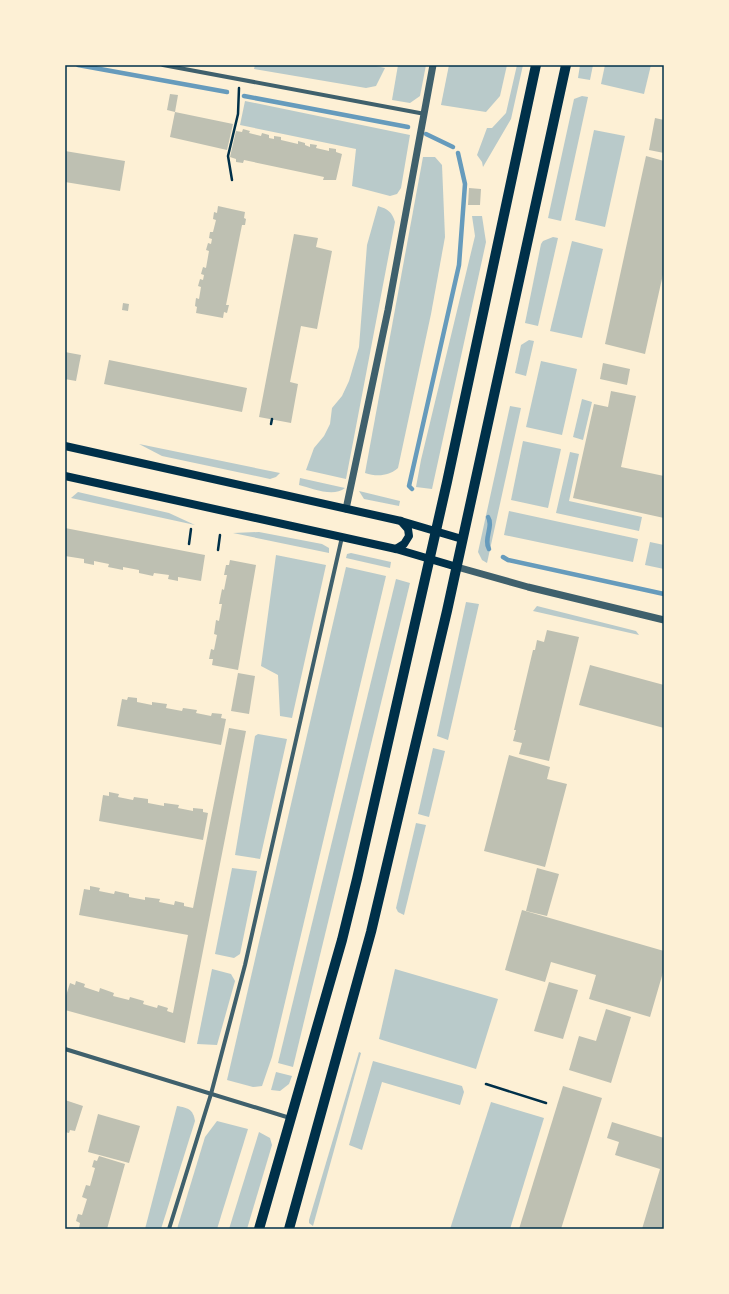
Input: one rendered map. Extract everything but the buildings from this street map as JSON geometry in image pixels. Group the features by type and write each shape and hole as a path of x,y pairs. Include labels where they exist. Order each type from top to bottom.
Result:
{"main road":[{"path":"259,1229 353,894 436,531 536,65"},
{"path":"289,1229 371,932 457,567 566,65"},
{"path":"65,446 401,521 462,539"},
{"path":"65,476 396,548 457,567"},
{"path":"396,548 404,544 409,536 408,529 401,521"}],"street":[{"path":"163,65 425,114"},
{"path":"346,509 389,302 433,65"},
{"path":"169,1229 211,1094 245,965 342,536"},
{"path":"457,567 528,587 664,620"},
{"path":"65,1049 291,1118"}],"path":[{"path":"232,180 228,156 238,114 240,80"},
{"path":"271,424 272,419"},
{"path":"189,544 191,529"},
{"path":"218,550 220,535"},
{"path":"486,1084 546,1103"}],"shaded area":[{"path":"255,65 372,65 385,68 376,86 366,88 254,69"},
{"path":"398,65 426,65 420,96 410,103 392,100"},
{"path":"449,65 507,65 500,96 486,112 441,105"},
{"path":"517,65 523,65 511,119 483,167 482,162 477,155 487,128 492,128 506,113"},
{"path":"580,65 593,65 590,80 578,78"},
{"path":"605,65 651,65 644,94 601,84"},
{"path":"582,96 588,97 561,221 548,218 574,99"},
{"path":"245,101 410,135 401,188 397,194 390,196 352,186 356,149 240,125"},
{"path":"594,130 625,136 605,227 575,220"},
{"path":"423,157 435,157 442,165 445,237 431,314 398,468 391,473 374,475 365,473"},
{"path":"378,206 389,211 395,222 346,479 306,470 314,448 324,436 330,424 332,408 342,396 349,381 359,347 367,245"},
{"path":"472,216 482,216 486,242 432,489 416,487 421,460 475,236"},
{"path":"553,237 558,238 538,326 525,323 541,244 543,241"},
{"path":"572,241 603,249 582,338 550,331"},
{"path":"529,340 534,341 526,376 515,373 521,345"},
{"path":"541,361 577,369 562,435 526,427"},
{"path":"582,399 592,402 583,440 573,437"},
{"path":"510,406 521,408 487,563 482,560 478,552"},
{"path":"523,441 561,449 548,508 511,500"},
{"path":"139,444 280,473 276,477 270,479 162,456"},
{"path":"570,452 579,454 569,501 642,517 639,531 556,513"},
{"path":"300,478 345,488 335,492 322,491 299,485"},
{"path":"359,491 400,501 399,506 364,499"},
{"path":"78,492 169,513 195,525 71,498"},
{"path":"509,511 638,539 633,562 504,535"},
{"path":"259,532 322,544 329,548 329,553 233,533"},
{"path":"650,542 664,545 664,569 645,565"},
{"path":"351,553 391,562 390,568 346,558 347,554"},
{"path":"276,555 326,565 292,718 280,716 278,675 261,666"},
{"path":"346,567 386,576 272,1057 262,1086 253,1087 227,1080"},
{"path":"396,579 410,583 293,1067 278,1063"},
{"path":"466,602 479,604 448,740 437,736"},
{"path":"537,606 636,631 639,635 533,611"},
{"path":"258,734 287,739 260,859 235,855 255,736"},
{"path":"433,748 445,751 429,817 418,814"},
{"path":"416,823 426,825 404,915 398,912 396,908"},
{"path":"232,868 257,871 240,954 234,958 215,954"},
{"path":"212,969 231,974 235,981 217,1045 197,1044"},
{"path":"395,969 498,999 476,1069 379,1039"},
{"path":"359,1052 361,1053 313,1226 309,1223 309,1220"},
{"path":"373,1061 462,1086 464,1092 460,1105 382,1082 362,1150 349,1145"},
{"path":"276,1072 292,1076 289,1084 280,1091 271,1090"},
{"path":"491,1102 544,1118 510,1229 450,1229"},
{"path":"177,1106 189,1110 193,1114 195,1121 161,1229 145,1229"},
{"path":"217,1121 248,1129 217,1229 177,1229 205,1137"},
{"path":"259,1132 270,1138 272,1145 247,1229 229,1229"}],"waterway":[{"path":"78,65 227,92"},
{"path":"244,96 408,127"},
{"path":"426,134 453,147"},
{"path":"412,489 409,486 459,265 465,184 458,153"},
{"path":"488,517 490,521 487,541 489,549"},
{"path":"503,557 508,560 664,594"}]}
